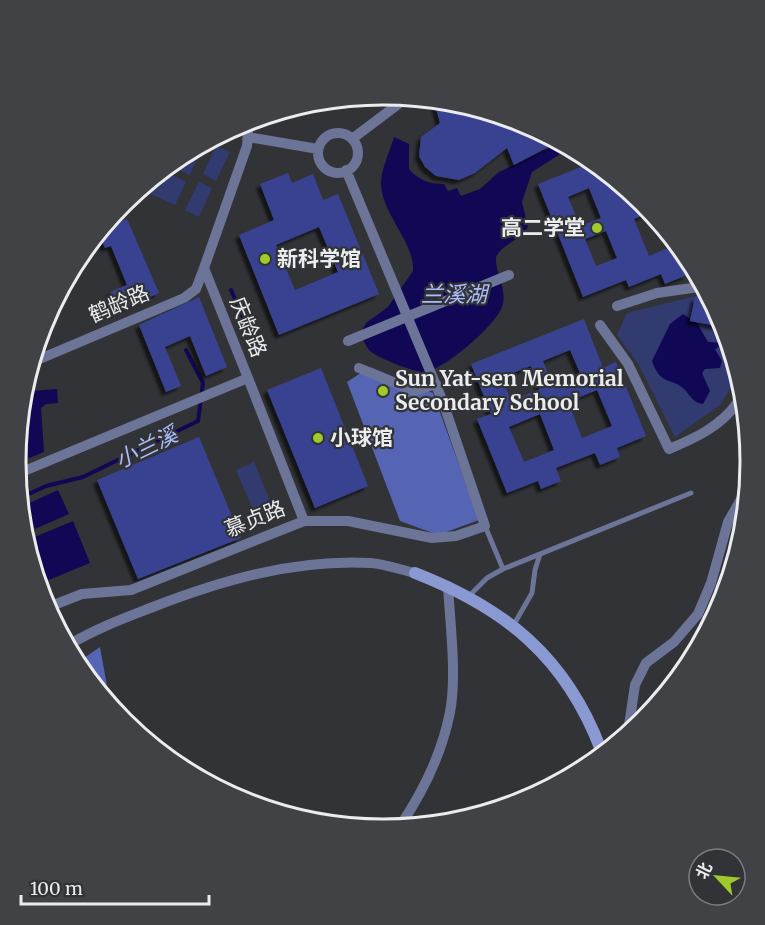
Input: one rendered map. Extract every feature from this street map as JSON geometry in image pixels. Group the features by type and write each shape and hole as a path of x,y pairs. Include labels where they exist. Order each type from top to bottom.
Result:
{"street":[{"path":"352,139 396,106"},
{"path":"204,268 248,137 247,133"},
{"path":"335,133 352,139 357,156 346,170 334,172 323,166 318,149 324,138 335,133"},
{"path":"248,137 318,149"},
{"path":"346,170 434,379 485,526"},
{"name":"鹤龄路","path":"41,358 184,298 196,289 204,268"},
{"name":"庆龄路","path":"26,470 248,378 204,268"},
{"path":"353,339 507,276"},
{"path":"616,306 657,293 694,288"},
{"path":"600,325 628,364 669,449 709,430 722,421 735,406"},
{"path":"359,368 414,391 434,379"},
{"path":"248,378 304,521"},
{"path":"630,720 635,685 646,663 674,642 698,614 711,584 728,522 736,508"},
{"name":"慕贞路","path":"55,604 82,594 131,590 304,521 348,521 432,538 456,536 485,526"},
{"path":"74,642 115,622 212,584 252,574 320,564 373,563 415,573 448,586 469,596 513,626 542,654 567,686 585,714 599,746"},
{"path":"404,819 418,798 431,769 450,710 448,586"}],"lane":[{"path":"469,596 487,578 503,569 691,493"},
{"path":"485,526 503,569"},
{"path":"513,626 532,593 540,554"}],"shaded area":[{"path":"216,147 230,152 216,181 203,174"},
{"path":"197,157 190,175 179,170"},
{"path":"171,175 186,182 175,205 148,193"},
{"path":"199,182 212,188 199,217 185,210"},
{"path":"698,295 721,348 731,387 720,405 675,437 639,365 617,335 627,313"},
{"path":"370,367 433,393 479,520 438,535 400,521 347,382"},
{"path":"254,462 271,503 253,510 236,470"},
{"path":"100,647 108,691 99,680 84,658"}],"water":[{"name":"兰溪湖","path":"394,137 409,144 409,169 416,176 425,181 444,184 448,191 457,188 461,196 480,189 499,172 550,147 561,153 532,172 522,202 528,227 496,257 503,294 502,307 498,315 468,346 444,363 425,372 407,368 377,356 369,349 360,334 366,323 388,307 413,271 409,249 382,193 384,165"},
{"path":"683,314 697,323 708,342 719,343 722,351 719,347 715,349 722,361 720,368 705,369 702,373 710,391 703,404 694,401 680,385 663,378 655,369 652,361 670,324"},
{"path":"57,389 58,403 46,404 41,408 44,452 26,459 26,439 33,391"},
{"path":"58,490 69,514 35,529 28,504"},
{"path":"73,521 90,563 46,581 33,538"}],"building":[{"path":"436,110 497,124 549,147 514,165 507,148 475,173 459,180 436,176 425,167 419,156 421,137 440,123"},
{"name":"高二学堂","path":"582,167 618,194 641,216 634,219 649,256 668,248 686,275 665,284 661,274 629,287 626,280 583,297 538,184","holes":["589,188 601,218 580,226 568,197","606,231 617,258 596,266 585,239"]},
{"name":"新科学馆","path":"288,173 292,183 313,174 323,200 338,194 379,294 279,335 239,235 274,220 260,184","holes":["319,227 338,272 295,290 276,245"]},
{"path":"121,219 127,219 159,293 118,311 110,292 127,285 111,246 105,248 102,241"},
{"path":"199,297 227,367 206,376 190,336 165,347 181,386 166,392 139,325"},
{"path":"695,297 699,298 712,325 690,321"},
{"path":"584,319 603,368 616,362 646,436 617,448 620,457 600,465 595,453 556,468 561,481 541,489 538,481 507,493 477,419 491,414 471,364","holes":["570,350 580,373 552,384 543,361","531,366 540,389 511,401 502,377","597,390 612,426 582,438 568,402","540,414 554,450 524,462 509,427"]},
{"name":"小球馆","path":"321,368 368,486 315,508 267,390"},
{"path":"199,437 241,538 138,579 97,480"}],"waterway":[{"path":"231,290 254,342"},
{"name":"小兰溪","path":"27,495 46,486 83,477 198,421 203,383 186,350"}],"place":[{"name":"高二学堂","path":"597,228"},
{"name":"新科学馆","path":"265,259"},
{"name":"Sun Yat-sen Memorial Secondary School","path":"383,391"},
{"name":"小球馆","path":"318,438"}]}
